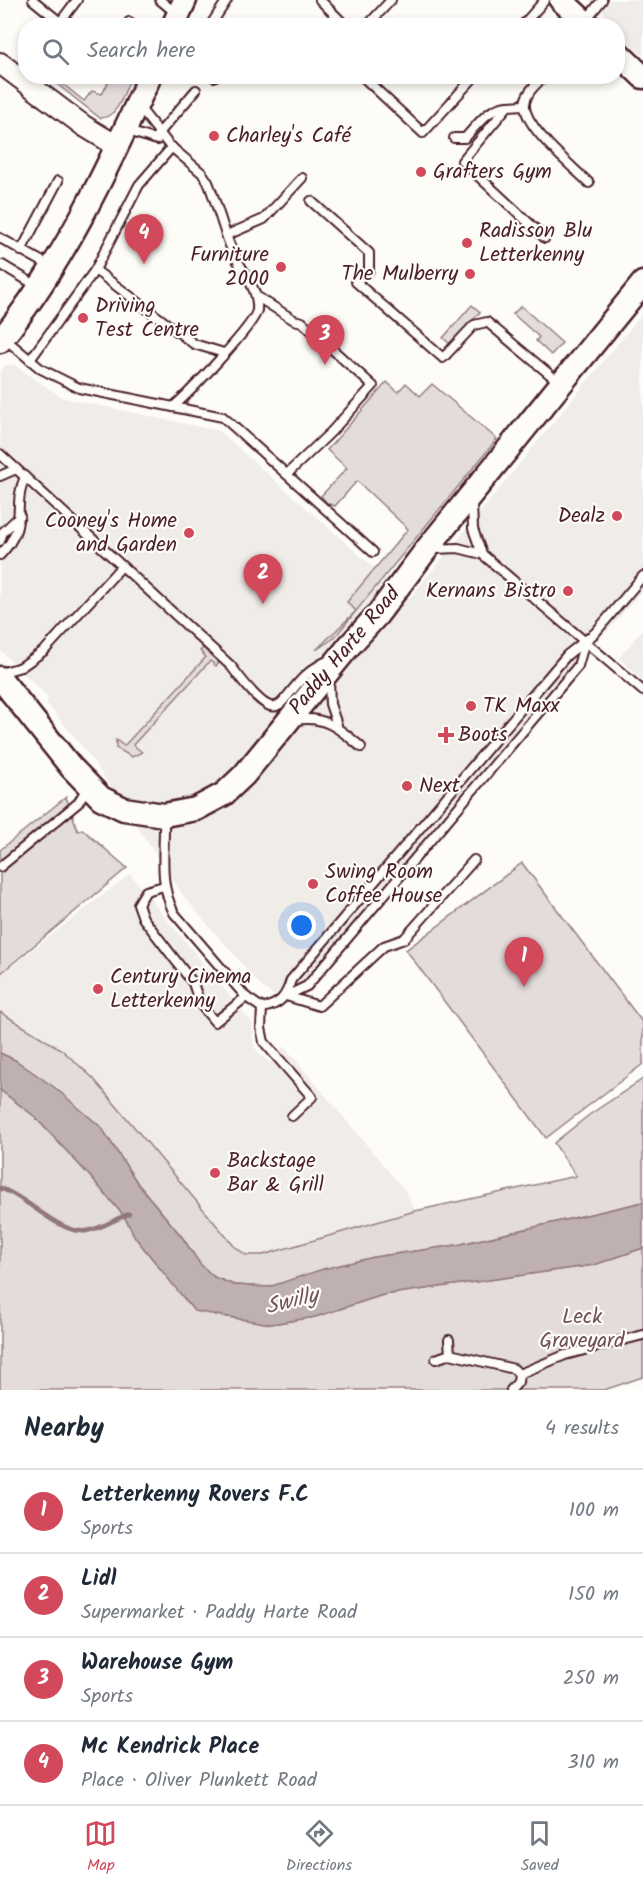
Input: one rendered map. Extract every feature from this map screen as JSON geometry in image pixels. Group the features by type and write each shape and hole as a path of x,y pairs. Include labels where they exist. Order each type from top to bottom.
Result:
{"main road":[{"path":"561,0 580,18"},
{"path":"625,59 641,73"},
{"path":"1,339 38,287 97,189 146,84"},
{"name":"Paddy Harte Road","path":"0,676 101,798 124,808 164,815 196,809 224,794 244,775 334,664 378,614 426,550 643,283"}],"street":[{"path":"0,63 18,70"},
{"path":"36,84 84,126 121,138"}],"lane":[{"path":"33,0 52,18"},
{"path":"64,18 77,0"},
{"path":"160,0 179,13"},
{"path":"215,18 227,0"},
{"path":"320,0 338,18"},
{"path":"374,18 391,0"},
{"path":"529,18 545,0"},
{"path":"591,18 602,0"},
{"path":"371,84 423,133 468,84"},
{"path":"537,84 528,94 525,105 544,140 589,183"},
{"path":"121,138 156,136 196,90"},
{"path":"137,104 156,136 202,173 208,182 234,256 256,296 255,319 189,394 173,407"},
{"path":"454,138 465,138 490,111 497,107 525,105"},
{"path":"508,106 462,161 545,238"},
{"path":"30,360 95,270 139,185 171,146"},
{"path":"227,235 264,219 302,178"},
{"path":"21,251 58,181"},
{"path":"311,201 369,253 369,270 356,282 442,358 474,325 487,322 561,384"},
{"path":"0,238 50,266"},
{"path":"2,265 38,287"},
{"path":"95,270 194,344 224,353"},
{"path":"256,296 302,322 373,386 331,432 287,474"},
{"path":"1,339 54,377 79,388 223,417 373,552"},
{"path":"0,454 231,666 252,694 267,706 278,706 312,670 327,661 334,664 330,704 337,725"},
{"path":"0,476 16,469"},
{"path":"0,555 19,528 20,490 25,477"},
{"path":"473,492 473,529 482,554"},
{"path":"0,541 2,532 20,516"},
{"path":"426,550 458,548 482,554 643,691"},
{"path":"0,676 21,667 45,650 122,566"},
{"path":"286,996 291,980 567,655 595,633 643,576"},
{"path":"164,815 164,886 174,913 246,997 262,1008 273,1006 286,996 308,986 579,666 585,641"},
{"path":"286,722 316,719 337,725 361,747"},
{"path":"0,867 78,802 88,785"},
{"path":"286,996 319,1005 384,946 404,939 474,860"},
{"path":"164,886 146,891 138,904 143,918 193,983 200,1004 215,1022 246,997"},
{"path":"262,1008 261,1028 264,1042 312,1097 292,1116"},
{"path":"519,1374 565,1355 643,1335"},
{"path":"449,1340 450,1354"},
{"path":"436,1359 450,1354 514,1369 519,1374"},
{"path":"511,1390 518,1382 519,1374"}],"shaded area":[{"path":"590,0 643,0 643,56 625,41 625,18 606,18 603,11"},
{"path":"643,313 643,589 612,626 564,675 384,893 285,1004 261,986 185,898 92,759 47,703 48,697 0,650 0,372 6,365 14,365 63,398 219,431 409,599"},
{"path":"643,629 643,681 619,658"},
{"path":"130,874 252,1023 253,1043 257,1051 269,1063 284,1046 406,1192 415,1211 322,1241 263,1255 246,1255 234,1246 101,1088 50,1041 0,1013 0,975"}],"green space":[{"path":"57,84 63,84 84,101 92,91 102,94 107,84 128,84 112,114 100,118"},
{"path":"472,305 480,312 451,345 443,338"},
{"path":"521,306 562,343 551,355 536,341 539,337 513,314"},
{"path":"387,382 398,392 406,383 420,396 432,384 497,439 334,638 316,650 356,611 347,602 408,529 357,481 335,506 327,503 321,496 347,468 327,450"},
{"path":"203,648 219,663 216,666 210,661 133,745 142,752 132,757 116,748 116,740 124,746 206,657 200,651"},
{"path":"66,797 78,831 82,829 127,868 0,974 0,850"},
{"path":"522,863 643,1023 643,1064 546,1138 406,950"},
{"path":"0,1012 62,1050 93,1078 234,1246 246,1255 263,1255 415,1211 576,1176 554,1143 589,1115 643,1079 643,1202 457,1245 374,1257 269,1287 234,1285 214,1277 200,1264 182,1237 138,1184 101,1127 15,1060 0,1053"},
{"name":"Leck Graveyard","path":"0,1090 34,1116 88,1174 124,1216 135,1237 181,1294 216,1315 271,1324 315,1317 383,1295 594,1265 643,1248 643,1377 604,1390 0,1390"}],"water":[{"name":"Swilly","path":"0,1053 15,1060 54,1087 101,1127 138,1184 182,1237 200,1264 214,1277 234,1285 269,1287 323,1269 374,1257 457,1245 643,1202 643,1248 594,1265 383,1295 315,1317 271,1324 194,1311 135,1237 124,1216 88,1174 34,1116 0,1090"}],"waterway":[{"path":"0,1188 10,1192 54,1221 76,1230 86,1231 97,1228 129,1214"}],"place":[{"name":"Charley's Café","path":"214,136"},
{"name":"Grafters Gym","path":"421,172"},
{"name":"Radisson Blu Letterkenny","path":"467,243"},
{"name":"Mc Kendrick Place","path":"144,264"},
{"name":"Furniture 2000","path":"281,267"},
{"name":"The Mulberry","path":"470,274"},
{"name":"Driving Test Centre","path":"83,318"},
{"name":"Warehouse Gym","path":"325,365"},
{"name":"Dealz","path":"617,516"},
{"name":"Cooney's Home and Garden","path":"189,533"},
{"name":"Kernans Bistro","path":"568,591"},
{"name":"Lidl","path":"263,604"},
{"name":"TK Maxx","path":"471,706"},
{"name":"Boots","path":"446,735"},
{"name":"Next","path":"407,786"},
{"name":"Swing Room Coffee House","path":"313,884"},
{"name":"Letterkenny Rovers F.C","path":"524,987"},
{"name":"Century Cinema Letterkenny","path":"98,989"},
{"name":"Backstage Bar & Grill","path":"215,1173"}]}
